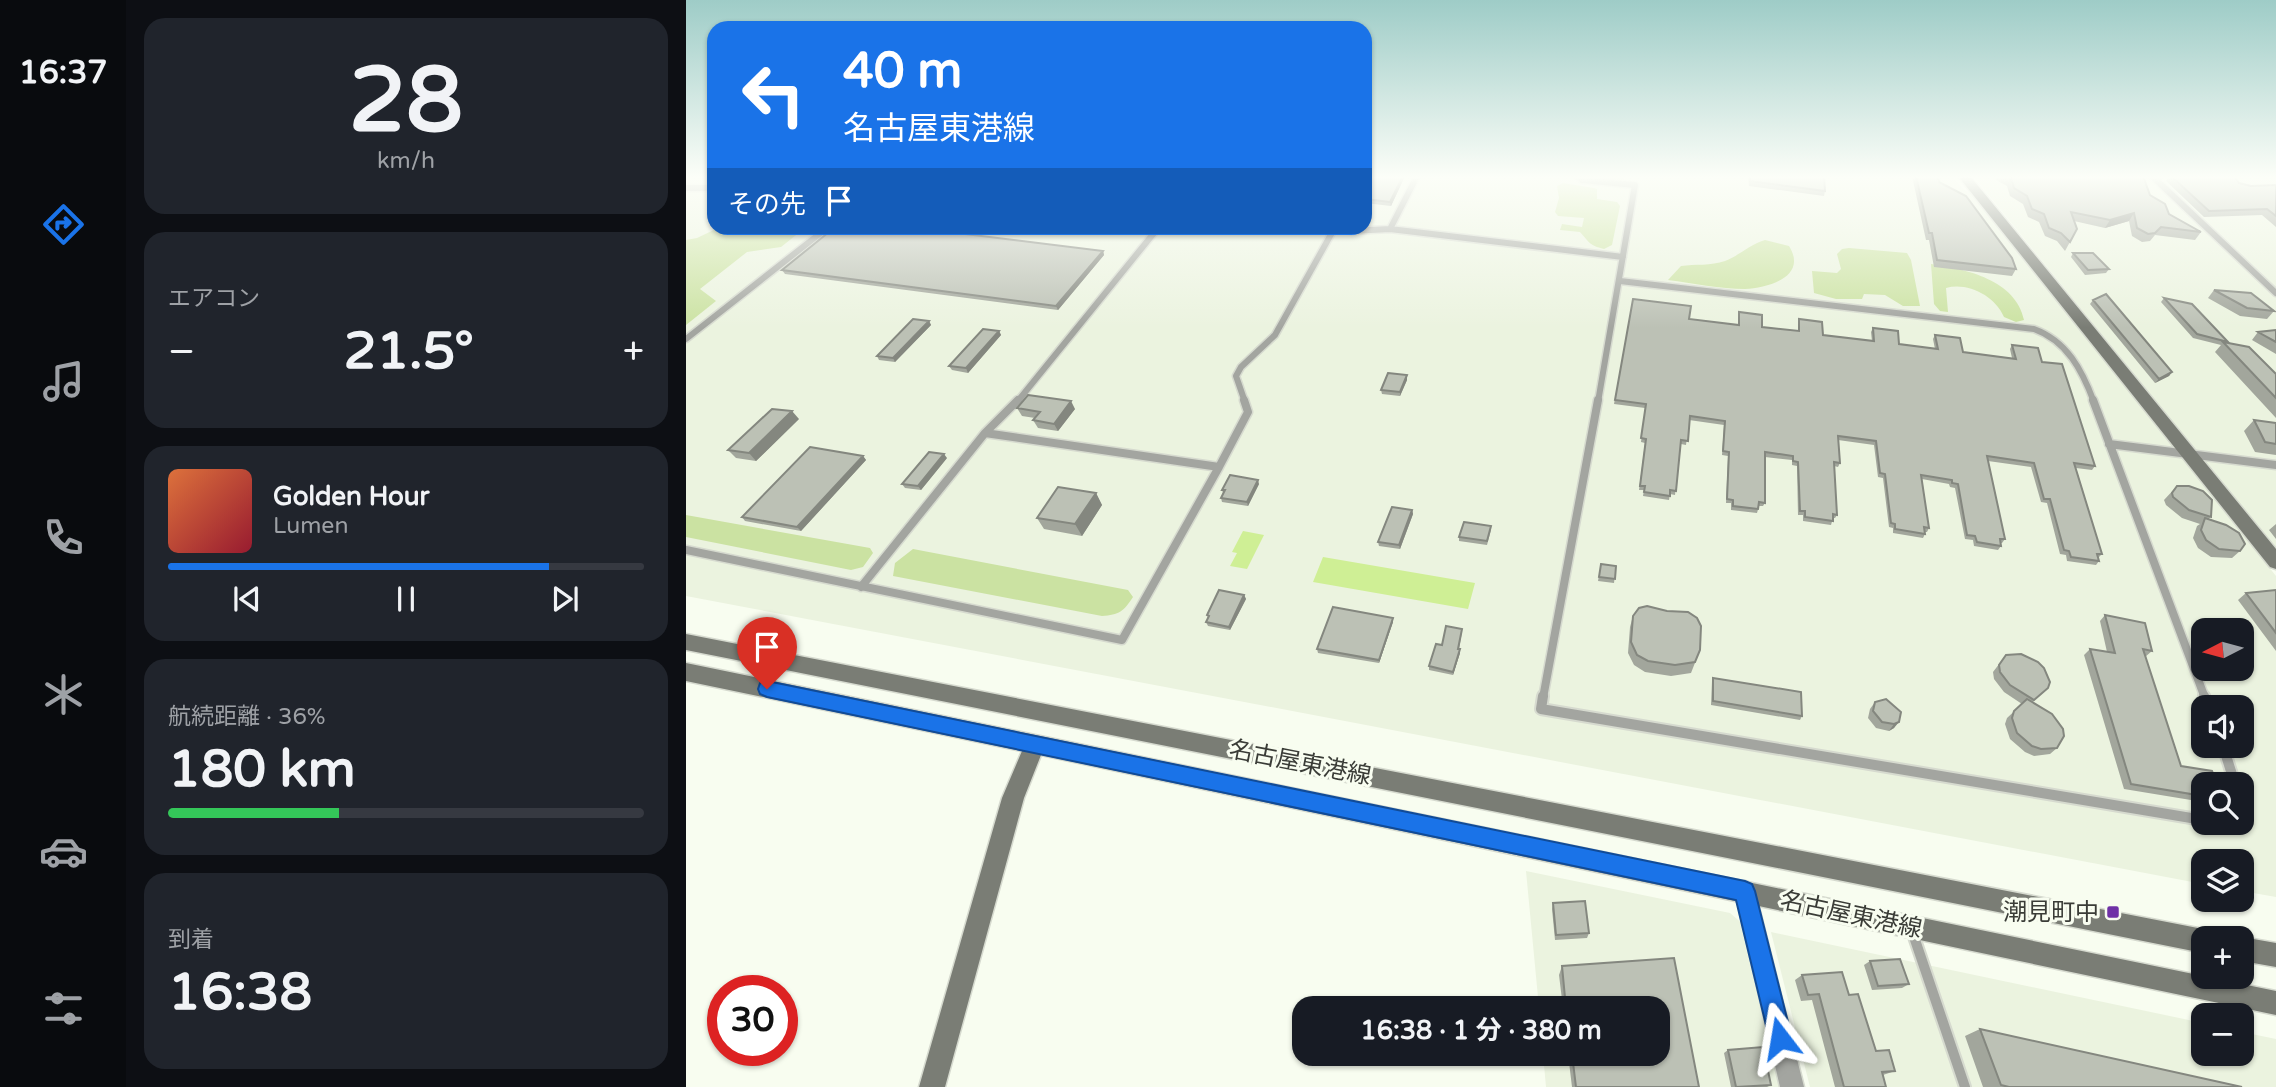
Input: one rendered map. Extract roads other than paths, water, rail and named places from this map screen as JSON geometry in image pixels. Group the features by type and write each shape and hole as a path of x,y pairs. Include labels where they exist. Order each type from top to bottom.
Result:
{"main road":[{"path":"2005,227 2276,562"},
{"name":"名古屋東港線","path":"686,642 2191,939"},
{"name":"名古屋東港線","path":"686,672 2276,1003"},
{"path":"932,1087 1013,798 1035,744"},
{"path":"2254,951 2276,955"}],"street":[{"path":"1745,891 1792,1087"}],"lane":[{"path":"1628,227 1541,709 2191,818"},
{"path":"2206,227 2276,293"},
{"path":"1372,230 1390,229 1623,257"},
{"path":"686,339 818,235"},
{"path":"860,587 985,433 1013,406 1152,235"},
{"path":"686,550 1122,640 1248,412 1236,376 1241,367 1275,335 1331,235"},
{"path":"1620,281 2045,332 2056,339 2074,360 2090,392 2203,695"},
{"path":"985,433 1219,467"},
{"path":"2109,444 2276,465"},
{"path":"1911,928 1965,1087"}],"place":[{"name":"潮見町中","path":"2113,912"}]}
